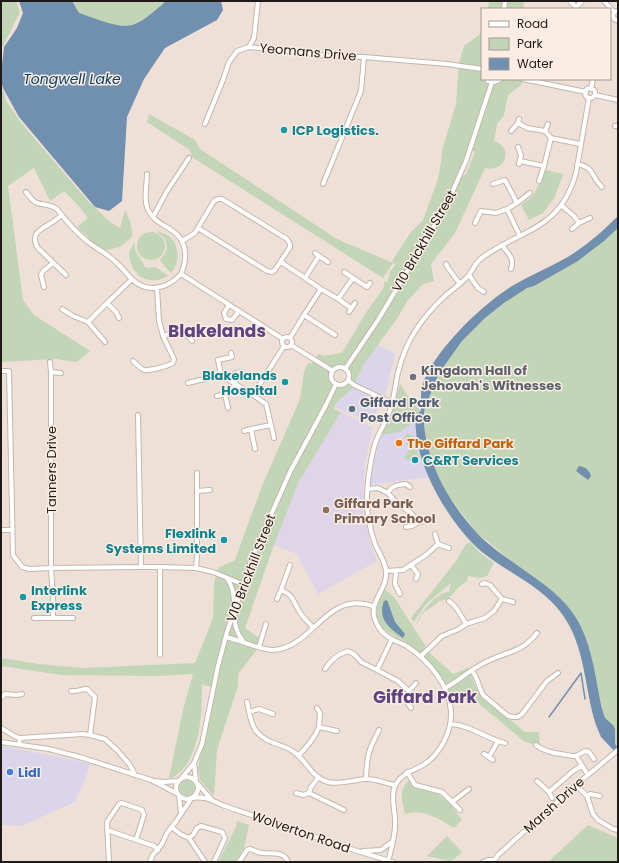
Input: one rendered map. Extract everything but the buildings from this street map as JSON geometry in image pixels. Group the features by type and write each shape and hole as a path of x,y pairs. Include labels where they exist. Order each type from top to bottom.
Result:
{"street":[{"path":"249,47 254,38 258,1"},
{"path":"570,1 574,8 582,1"},
{"path":"604,1 616,12 613,15 616,20"},
{"name":"Yeomans Drive","path":"205,124 229,62 236,51 249,47 327,56 447,64 481,70"},
{"name":"Yeomans Drive","path":"323,184 361,91 364,58"},
{"path":"489,80 492,82 497,82 500,80"},
{"path":"528,80 586,92 588,89 592,89"},
{"path":"594,80 592,89 595,92 595,95"},
{"name":"V10 Brickhill Street","path":"345,369 378,320 446,206 469,153 492,82"},
{"path":"390,862 395,822 393,802 394,785 407,772 423,765 435,755 447,736 451,713 450,699 445,688 431,668 408,647 382,633 374,617 373,606 385,579 386,571 384,562 375,544 369,523 367,506 368,489 375,445 392,403 399,368 409,341 420,324 432,309 469,275 476,262 502,245 532,231 544,223 561,205 572,185 577,164 589,98 586,95 586,92"},
{"path":"589,98 592,98 595,95 618,100"},
{"path":"511,131 519,121 527,128 545,131 551,138 580,144"},
{"path":"545,131 548,124"},
{"path":"539,181 551,138"},
{"path":"518,147 521,155 520,162 544,166"},
{"path":"153,217 167,191 189,158"},
{"path":"577,164 586,166 594,172 597,182 602,187"},
{"path":"26,192 34,202 51,205 57,209 88,242 121,266 138,284 148,288 157,288 167,286 176,280 181,274 185,265 186,252 182,241 175,233 160,224 148,212 145,202 147,174"},
{"path":"493,184 505,180 517,203"},
{"path":"475,223 482,208 496,214 517,203 530,193"},
{"path":"182,241 195,232 214,201 222,199 286,239 290,244 290,247 276,270 272,272 267,271 198,228"},
{"path":"561,205 574,216 579,223"},
{"path":"507,209 520,236"},
{"path":"62,215 39,230 34,238 35,244 38,248 66,276"},
{"path":"572,229 579,223 590,218"},
{"path":"502,245 512,259 513,263 511,269"},
{"path":"305,278 317,254 328,262"},
{"path":"281,262 351,308"},
{"path":"44,287 41,275 43,271 53,263"},
{"path":"446,264 460,284"},
{"path":"344,272 367,287 370,283"},
{"path":"181,274 283,339 287,337 290,338"},
{"path":"469,275 478,288 484,292"},
{"path":"338,299 353,278"},
{"path":"88,322 132,279"},
{"path":"134,361 139,367 145,370 173,363 174,359 163,336 159,321 157,288"},
{"path":"291,345 292,341 290,338 321,289"},
{"path":"107,303 116,312 119,318"},
{"path":"349,312 355,303"},
{"path":"229,305 224,313 226,319 232,320 239,311"},
{"path":"62,309 73,316 88,322 105,342"},
{"path":"304,315 335,335"},
{"path":"163,336 178,332 184,333 190,337 192,341"},
{"path":"253,395 284,346 282,344 283,339"},
{"path":"284,346 287,347 291,345 333,371"},
{"path":"221,375 218,360 232,357 231,353"},
{"name":"Tanners Drive","path":"50,362 51,568 53,618"},
{"path":"337,368 345,369 349,374 348,380 342,384 336,384 332,378 333,371 337,368"},
{"path":"1,371 9,371 13,555 22,567 29,569 141,567 196,568 213,572 242,584"},
{"path":"51,372 61,372"},
{"path":"236,384 234,374 240,372"},
{"path":"188,383 221,375 236,384 266,404 274,438"},
{"path":"348,380 354,385 392,403"},
{"path":"228,408 225,394 226,390 236,384"},
{"name":"V10 Brickhill Street","path":"179,780 194,763 202,744 218,666 242,584 265,526 290,472 336,384"},
{"path":"217,396 225,394"},
{"path":"138,415 141,567"},
{"path":"244,431 271,425"},
{"path":"251,429 256,449"},
{"path":"196,568 197,473"},
{"path":"388,493 389,489 395,486 406,484 410,487"},
{"path":"368,489 378,488 388,493 419,522"},
{"path":"198,491 210,490"},
{"path":"406,528 419,522 427,521"},
{"path":"1,530 12,530"},
{"path":"435,534 438,544"},
{"path":"386,571 403,570 426,555 438,544"},
{"path":"438,544 448,548"},
{"path":"277,599 290,565"},
{"path":"411,565 418,574 416,579"},
{"path":"160,567 160,655"},
{"path":"396,571 395,584 400,594"},
{"path":"227,578 232,584 234,594 235,626 238,634 244,642"},
{"path":"482,584 485,583 490,585 502,599 513,602"},
{"path":"281,590 288,593 294,599 299,611 313,628"},
{"path":"420,657 442,636 459,629 466,624 485,618 494,611 502,599"},
{"path":"449,601 458,610 466,624"},
{"path":"226,637 272,650 281,649 294,643 332,611 342,606 367,604 373,606"},
{"path":"34,618 73,618"},
{"path":"259,647 266,624"},
{"path":"445,688 461,679 483,663 510,654 522,648 530,642 537,633"},
{"path":"377,670 392,639"},
{"path":"325,669 342,653 348,651 355,655 361,662 398,681 409,691"},
{"path":"472,671 484,695 508,716 513,718 522,714 547,681 558,673"},
{"path":"411,708 407,703 406,698 409,691 416,683"},
{"path":"71,691 87,689 95,697 90,735"},
{"path":"1,698 5,694 22,694"},
{"path":"247,702 251,722 256,732 267,742 289,748 299,755 318,778 329,782 366,779 377,780 394,785"},
{"path":"299,755 310,745 319,727 320,713 317,708"},
{"path":"249,712 259,709 273,714"},
{"path":"450,724 477,731 505,743"},
{"path":"319,727 337,731"},
{"path":"1,728 16,738 90,735 105,739 130,765 135,775"},
{"path":"366,779 369,748 379,730"},
{"path":"19,744 20,738"},
{"path":"489,757 498,741"},
{"path":"1,742 63,752 151,780 164,782 179,780 187,776 194,778 197,782 198,790 167,833 162,844 152,856 150,862"},
{"path":"536,745 541,749 551,752 576,756 585,751 589,752 594,759"},
{"name":"Marsh Drive","path":"493,861 576,785 618,750"},
{"path":"484,754 493,760"},
{"path":"576,756 588,775"},
{"name":"V10 Brickhill Street","path":"194,763 197,782"},
{"path":"549,792 581,766"},
{"path":"407,772 415,785 442,792 460,810"},
{"path":"309,793 311,787 318,778"},
{"path":"151,780 185,799 192,798"},
{"path":"179,780 176,787 181,813"},
{"path":"537,781 549,792 552,798"},
{"name":"Wolverton Road","path":"197,782 211,799"},
{"path":"576,785 587,796 593,814 598,820 613,829 618,830"},
{"path":"452,802 469,789"},
{"path":"296,793 303,795 309,793 344,810"},
{"path":"587,796 590,794 600,796"},
{"name":"Wolverton Road","path":"192,798 200,797 211,799 222,805 390,862"},
{"path":"109,862 107,822 119,804 122,803 142,810 144,815 136,840"},
{"path":"172,826 180,834 189,838 206,862"},
{"path":"189,838 193,835 197,828 201,826 222,832 225,838 214,862"},
{"path":"107,830 154,846 158,850"},
{"path":"354,850 369,852 381,850 393,841"},
{"path":"240,862 247,850 250,849 262,853 282,854 288,862"},
{"path":"483,862 488,860 493,861"}],"shaded area":[{"path":"378,345 395,354 385,396 370,423 333,406 352,389 364,364"},
{"name":"Giffard Park Primary School","path":"341,412 373,428 365,463 363,500 369,540 377,561 318,594 297,554 274,545 298,483"},
{"path":"418,419 438,476 369,485 380,435 400,432"},
{"path":"1,746 90,764 85,780 75,802 21,826 1,825"}],"green space":[{"path":"1,1 16,1 20,12 1,50"},
{"path":"72,1 165,1 145,19 136,24 127,26 105,22 78,13"},
{"path":"489,1 524,1 523,8 488,8"},
{"path":"481,31 481,80 523,80 521,85 508,95 504,115 497,124 494,141 504,148 505,159 498,167 492,169 485,168 455,233 431,264 434,281 423,284 408,300 396,320 364,364 352,389 334,405 334,409 341,412 298,483 274,545 245,628 262,640 259,647 238,674 238,686 217,750 214,796 200,780 198,768 213,687 202,685 201,719 196,743 187,764 178,774 170,779 169,778 183,710 193,674 159,676 61,675 1,666 1,658 38,664 83,668 195,663 213,618 214,583 218,568 235,560 262,486 300,399 304,372 308,363 311,364 319,354 324,356 342,353 367,311 383,289 385,281 387,282 390,272 395,265 392,261 411,232 423,220 438,179 442,151 456,104 459,63 464,46 479,35","holes":["470,150 475,152 466,174 458,179","340,367 347,371 349,377 346,383 341,385 334,382 331,376 334,369"]},
{"path":"1,82 6,101 23,125 88,201 109,221 120,228 125,210 132,230 132,237 120,247 106,250 97,246 77,227 88,218 64,191 50,201 34,168 8,186 23,300 34,315 90,351 77,362 56,359 1,362"},
{"path":"149,114 195,140 200,149 337,239 393,263 383,278 192,157 190,150 147,122"},
{"path":"546,170 563,174 555,197 543,213 529,220 521,205 533,196"},
{"path":"618,228 618,747 615,744 615,729 613,725 605,718 602,709 591,658 584,635 517,565 477,533 446,493 432,461 425,433 424,410 425,404 442,369 451,355 473,329 486,317 520,292 534,286 587,255"},
{"path":"158,231 170,237 176,245 178,255 176,265 171,273 160,260 167,248 167,245 164,238 157,232"},
{"path":"151,232 161,236 165,246 161,256 151,260 141,256 137,246 141,236"},
{"path":"135,242 136,252 144,266 147,268 156,267 168,276 158,280 149,280 144,279 136,273 129,253"},
{"path":"400,384 407,395 420,405 418,419 400,432 380,435 394,406"},
{"path":"402,431 414,437 419,458 413,457 411,461 404,458 411,447 406,444 408,441 404,439 407,434"},
{"path":"470,542 479,552 494,563 487,576 480,578 468,576 467,581 449,598 439,601 424,612 415,626 429,604 444,593 449,592 451,583 426,604 414,622 411,618 456,561 466,544"},
{"path":"384,589 394,597 430,653 453,674 468,668 479,694 525,732 539,732 540,746 525,742 472,698 455,701 436,670 409,644 383,629 377,617 377,606"},
{"path":"184,780 190,780 195,785 193,794 190,796 184,796 179,791 179,785"},
{"path":"409,780 414,788 438,794 450,803 462,820 454,828 431,815 424,813 418,812 405,814 402,792"},
{"path":"237,821 249,825 244,848 235,862 218,862 236,827"},
{"path":"588,825 618,838 618,862 548,862"},
{"path":"447,836 462,852 453,860 449,861 427,856"}],"water":[{"name":"Tongwell Lake","path":"19,1 72,1 79,13 98,20 127,26 136,24 144,19 165,1 221,1 223,10 217,20 165,48 144,79 127,117 122,201 109,211 95,207 19,117 4,90 1,82 1,74 4,47 17,28 23,13"},
{"path":"618,216 618,228 604,241 578,261 534,286 527,288 504,303 485,318 462,341 439,373 426,403 424,418 426,438 433,464 445,489 459,512 486,542 560,598 579,623 592,659 605,718 613,725 615,729 615,744 618,747 618,755 601,737 596,725 584,668 576,640 570,627 562,614 545,595 492,560 482,552 459,528 438,497 430,480 418,446 416,426 417,417 421,410 422,388 427,373 442,351 464,326 490,302 512,286 566,258 580,249"},
{"path":"579,466 587,469 589,472 591,476 588,480 576,471"},
{"path":"387,600 395,622 405,634 403,638 386,623 382,613 382,608 384,601"}],"waterway":[{"path":"549,717 581,673 585,699"}],"place":[{"name":"ICP Logistics.","path":"284,130"},
{"name":"Kingdom Hall of Jehovah's Witnesses","path":"413,377"},
{"name":"Blakelands Hospital","path":"285,382"},
{"name":"Giffard Park Post Office","path":"352,409"},
{"name":"The Giffard Park","path":"399,443"},
{"name":"C&RT Services","path":"415,460"},
{"name":"Giffard Park Primary School","path":"326,510"},
{"name":"Flexlink Systems Limited","path":"224,540"},
{"name":"Interlink Express","path":"23,597"},
{"name":"Lidl","path":"10,772"}],"district":[{"name":"Blakelands","path":"217,331"},
{"name":"Giffard Park","path":"425,697"}]}
